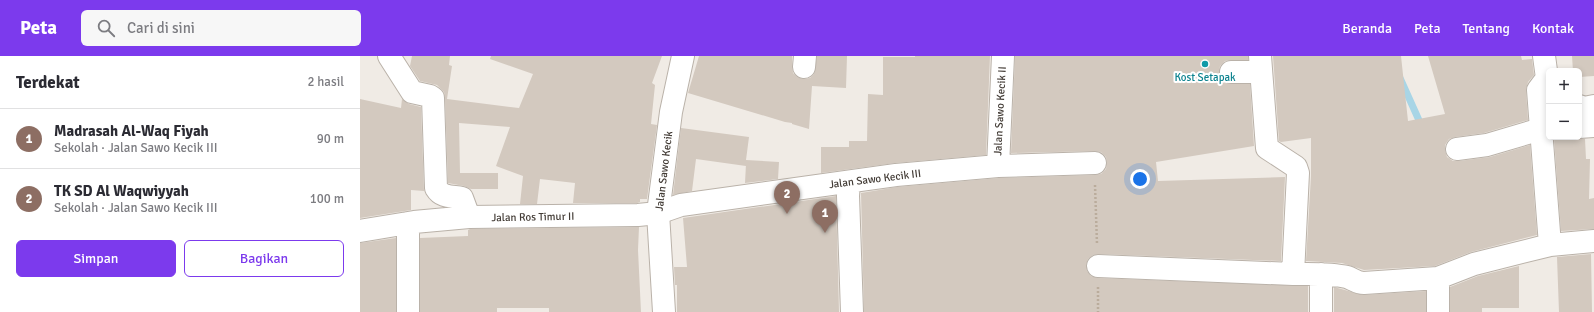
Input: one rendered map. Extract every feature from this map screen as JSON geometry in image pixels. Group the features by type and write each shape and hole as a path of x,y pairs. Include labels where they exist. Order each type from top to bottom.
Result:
{"street":[{"path":"388,56 412,92 433,98 436,188 439,193 443,195 462,198 469,217"},
{"name":"Jalan Sawo Kecik","path":"664,312 658,213 672,112 683,56"},
{"name":"Jalan Sawo Kecik II","path":"998,166 1003,56"},
{"path":"1544,56 1547,78 1544,90 1550,245"},
{"path":"1231,72 1260,64 1267,149 1296,167 1298,173 1294,274"},
{"path":"1582,107 1594,106"},
{"path":"1582,127 1594,126"},
{"path":"1457,149 1487,145 1545,128"},
{"name":"Jalan Sawo Kecik III","path":"658,213 681,205 896,175 998,166 1095,163"},
{"path":"849,182 848,196 852,312"},
{"name":"Jalan Ros Timur II","path":"360,231 408,223 469,217 638,215 658,213"},
{"path":"408,223 408,312"},
{"path":"1098,266 1321,274 1348,277 1356,282 1364,284 1444,275 1474,264 1550,245 1594,241"},
{"path":"1321,274 1321,312"},
{"path":"1438,312 1444,275"}],"path":[{"path":"1095,163 1098,312"}],"building":[{"path":"412,56 450,56 449,65 452,66 447,99 519,108 533,74 490,59 491,56 662,56 652,83 655,85 651,124 657,125 647,199 640,199 640,202 637,203 573,203 575,183 540,179 537,204 520,204 523,176 496,166 510,127 459,123 460,173 498,173 498,189 471,189 448,183 444,92 437,85 420,81 410,66"},
{"path":"699,56 792,56 793,73 797,77 803,79 810,78 814,74 817,56 847,56 846,88 812,86 809,129 688,93"},
{"path":"990,56 986,155 895,163 821,173 821,147 849,147 849,141 867,141 868,94 883,95 883,57"},
{"path":"1015,56 1248,56 1248,60 1225,61 1220,66 1219,72 1220,79 1225,83 1250,84 1254,146 1156,162 1158,181 1285,177 1281,261 1099,254 1093,255 1088,259 1086,265 1087,271 1091,276 1097,278 1308,286 1308,312 864,312 861,193 897,187 999,178 1095,175 1101,174 1106,169 1106,157 1101,152 1011,153"},
{"path":"1273,56 1401,56 1408,121 1445,114 1428,56 1521,56 1522,60 1532,59 1534,75 1528,82 1526,91 1528,120 1484,133 1449,139 1445,145 1445,150 1447,157 1453,161 1459,161 1490,157 1530,145 1537,235 1471,252 1435,266 1364,270 1342,263 1306,261 1311,176 1311,138 1279,141"},
{"path":"1572,56 1594,56 1594,76 1582,77 1582,68 1573,68"},
{"path":"360,99 401,108 402,99 409,104 421,107 424,191 411,190 411,210 360,218"},
{"path":"681,128 749,137 746,160 779,162 778,179 745,183 746,166 696,159 692,191 673,195"},
{"path":"1585,139 1586,159 1590,159 1589,199 1594,198 1594,229 1561,231 1554,140"},
{"path":"836,196 839,312 677,312 677,285 675,285 674,267 687,267 683,218"},
{"path":"639,227 638,250 641,312 549,312 549,308 497,308 497,312 420,312 420,238 468,236 468,230 470,229"},
{"path":"396,238 396,312 360,312 360,243"},
{"path":"1591,254 1592,312 1559,312 1557,257"},
{"path":"1519,266 1519,308 1482,308 1482,312 1450,312 1450,287 1478,276"},
{"path":"1334,287 1363,295 1426,291 1426,312 1334,312"}],"waterway":[{"path":"1400,78 1422,127"}],"place":[{"name":"Kost Setapak","path":"1205,64"},
{"name":"TK SD Al Waqwiyyah","path":"787,214"},
{"name":"Madrasah Al-Waq Fiyah","path":"825,233"}]}
